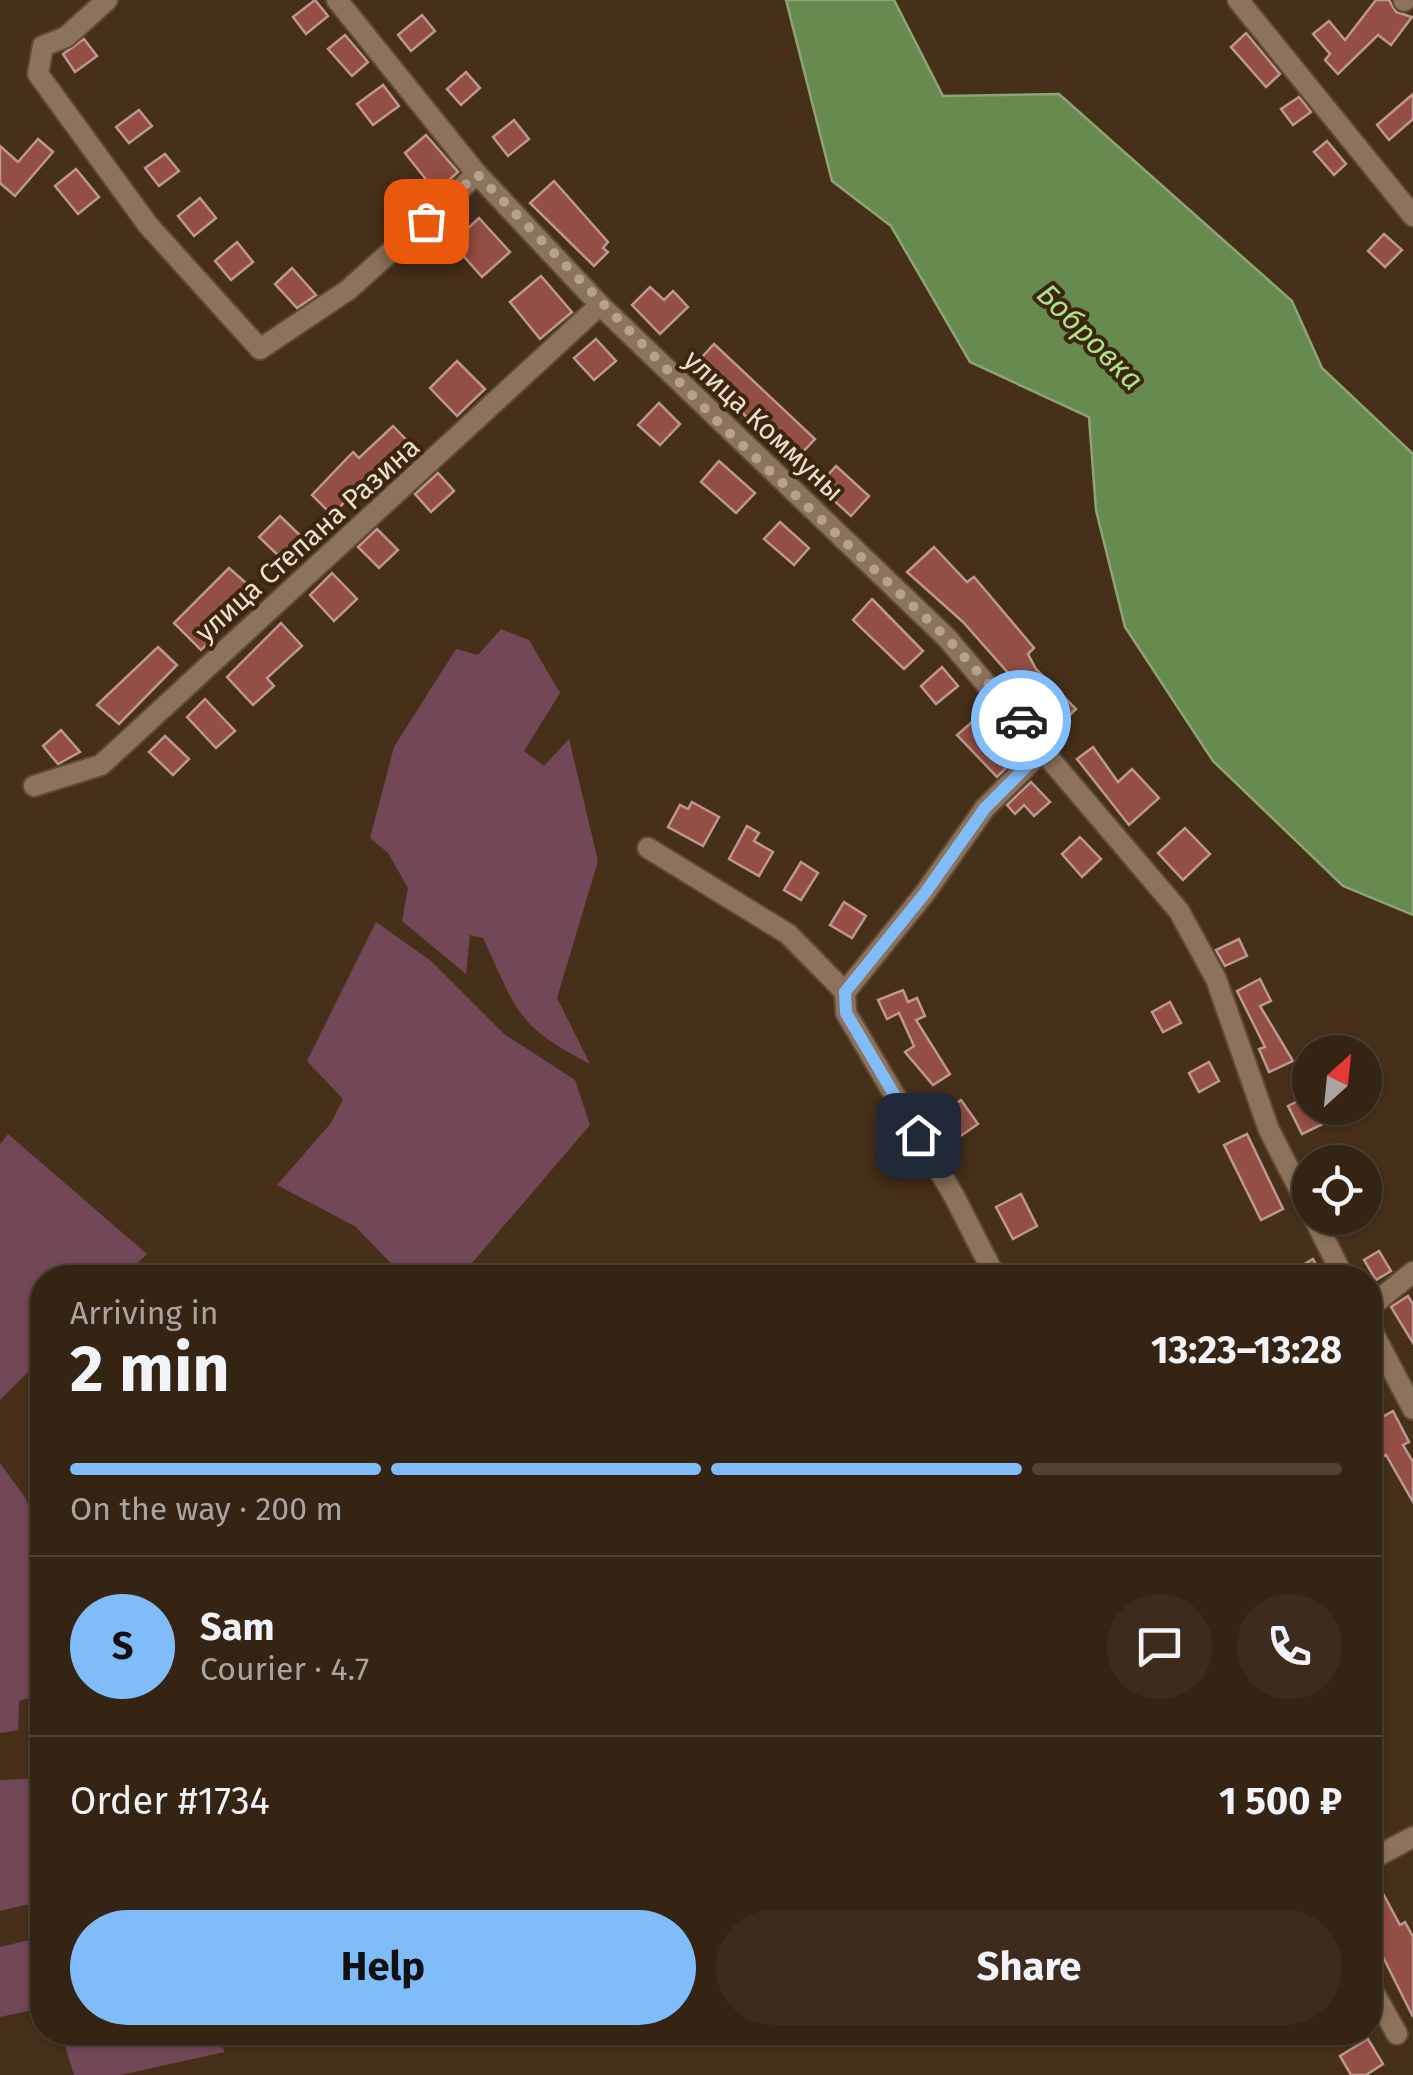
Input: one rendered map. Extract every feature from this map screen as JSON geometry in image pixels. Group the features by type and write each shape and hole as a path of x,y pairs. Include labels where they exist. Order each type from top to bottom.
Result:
{"street":[{"path":"107,0 66,37 43,46 38,74 148,225 260,349 348,290 477,174"},
{"name":"улица Коммуны","path":"338,0 477,174 600,306 947,638 1045,748 1179,911 1216,979 1269,1130 1292,1175"},
{"path":"1238,0 1413,216"},
{"name":"улица Степана Разина","path":"34,786 101,764 600,306"},
{"path":"989,1265 954,1196 846,1013 845,992 925,893 985,808 1045,748"},
{"path":"648,848 788,934 845,992"},
{"path":"1322,1235 1338,1265"},
{"path":"1382,1297 1413,1272"},
{"path":"1382,1350 1413,1408"},
{"path":"1382,1854 1413,1837"},
{"path":"1382,2007 1397,2034"}],"shaded area":[{"path":"501,629 529,640 560,693 524,751 544,766 569,739 598,861 557,998 590,1064 546,1038 521,1014 483,938 470,935 466,974 402,921 408,888 388,853 370,838 394,747 456,649 478,655"},
{"path":"376,922 431,961 504,1034 575,1080 590,1125 470,1265 392,1265 356,1227 277,1185 331,1123 343,1099 307,1061"},
{"path":"8,1134 147,1254 136,1265 30,1265 30,1370 0,1400 0,1144"},
{"path":"0,1463 30,1510 30,1698 19,1701 18,1730 0,1733"},
{"path":"30,1779 30,1904 0,1911 0,1780"},
{"path":"30,1940 30,2011 0,2017 0,1947"},
{"path":"65,2045 221,2045 225,2052 120,2075 74,2075"}],"water":[{"name":"Бобровка","path":"786,0 894,0 943,96 1059,94 1292,301 1322,368 1413,454 1413,915 1343,886 1213,761 1125,627 1096,510 1089,417 970,362 891,226 832,181"}],"building":[{"path":"315,0 328,16 306,34 293,17"},
{"path":"1376,0 1389,0 1396,12 1412,17 1391,45 1378,35 1338,74 1325,60 1330,54 1313,34 1329,21 1345,40"},
{"path":"422,15 435,31 411,51 398,35"},
{"path":"1246,33 1280,74 1266,87 1231,47"},
{"path":"345,35 368,62 352,76 328,49"},
{"path":"84,39 97,56 75,72 63,54"},
{"path":"466,72 480,88 461,105 447,89"},
{"path":"383,85 399,106 373,125 357,104"},
{"path":"1413,94 1413,119 1389,140 1377,125"},
{"path":"1299,97 1311,112 1293,125 1281,109"},
{"path":"139,110 152,126 129,143 116,127"},
{"path":"514,120 529,139 508,156 493,137"},
{"path":"426,135 458,172 436,192 405,153"},
{"path":"38,139 53,152 15,196 0,183 0,146 18,162"},
{"path":"1327,141 1346,164 1334,175 1314,152"},
{"path":"165,154 179,171 159,186 145,168"},
{"path":"76,169 99,197 78,214 55,186"},
{"path":"554,181 608,242 603,248 608,252 594,266 530,203"},
{"path":"200,198 216,218 194,236 178,216"},
{"path":"479,218 510,252 482,277 452,243"},
{"path":"1384,234 1402,250 1385,267 1368,251"},
{"path":"237,242 253,262 231,280 215,261"},
{"path":"292,268 316,295 297,308 275,284"},
{"path":"541,276 572,312 540,339 510,302"},
{"path":"650,287 664,300 673,291 688,307 660,334 632,305"},
{"path":"596,339 616,361 594,380 574,358"},
{"path":"714,344 815,439 794,461 693,367"},
{"path":"457,361 485,389 457,416 430,388"},
{"path":"659,403 680,424 660,445 638,425"},
{"path":"393,426 418,452 400,469 389,457 332,515 312,495 353,452 359,458"},
{"path":"719,461 755,493 736,513 701,482"},
{"path":"836,466 869,496 851,516 818,486"},
{"path":"438,473 454,491 431,512 415,494"},
{"path":"280,516 305,540 284,561 259,537"},
{"path":"780,522 809,548 794,565 764,539"},
{"path":"377,529 398,550 379,568 358,547"},
{"path":"934,547 967,582 974,577 1034,648 1028,654 1036,669 1076,709 1057,728 963,622 907,572"},
{"path":"229,568 256,592 201,650 174,623"},
{"path":"332,573 357,599 334,621 310,595"},
{"path":"872,599 923,651 904,669 853,620"},
{"path":"281,623 302,646 267,678 274,686 253,705 227,677"},
{"path":"158,647 177,665 119,724 97,705"},
{"path":"942,667 958,686 936,704 921,686"},
{"path":"205,699 235,731 216,748 187,717"},
{"path":"980,715 1018,756 997,777 957,735"},
{"path":"61,730 80,752 58,764 43,746"},
{"path":"165,736 189,759 173,775 149,752"},
{"path":"1093,747 1118,782 1132,769 1159,798 1129,825 1077,759"},
{"path":"1031,782 1050,802 1034,816 1024,805 1015,814 1007,805"},
{"path":"692,802 719,817 703,846 668,827 680,805 688,809"},
{"path":"747,826 759,833 754,841 773,852 759,876 729,859"},
{"path":"1185,828 1210,854 1183,880 1158,853"},
{"path":"1080,837 1101,859 1082,877 1062,854"},
{"path":"801,862 818,873 801,900 784,890"},
{"path":"844,902 866,916 852,938 830,925"},
{"path":"1239,939 1247,956 1225,966 1216,950"},
{"path":"1260,979 1271,1001 1260,1006 1292,1061 1269,1072 1259,1049 1265,1047 1237,991"},
{"path":"903,990 908,1002 917,998 925,1016 916,1020 950,1074 933,1085 905,1052 914,1046 899,1013 887,1019 878,1000"},
{"path":"1170,1002 1181,1023 1163,1032 1152,1012"},
{"path":"1209,1062 1219,1081 1199,1092 1189,1073"},
{"path":"961,1100 978,1124 959,1137 942,1113"},
{"path":"1298,1125 1321,1125 1302,1134"},
{"path":"1247,1134 1283,1209 1261,1220 1224,1145"},
{"path":"1021,1194 1037,1226 1013,1239 996,1207"},
{"path":"1379,1251 1391,1271 1382,1276 1382,1265 1367,1265 1364,1260"},
{"path":"1408,1296 1413,1304 1413,1343 1391,1307"},
{"path":"1393,1411 1409,1442 1403,1445 1413,1462 1413,1502 1386,1455 1382,1457 1382,1417"},
{"path":"1382,1892 1400,1925 1405,1922 1413,1937 1413,2017 1382,1955"},
{"path":"1358,2045 1372,2045 1383,2064 1366,2075 1351,2075 1340,2056"}],"way so far":[{"path":"426,221 477,174 600,306 722,426 849,541 947,638 1021,720"}],"route":[{"path":"918,1135 846,1013 845,992 925,893 985,808 1045,748 1021,720"}]}
